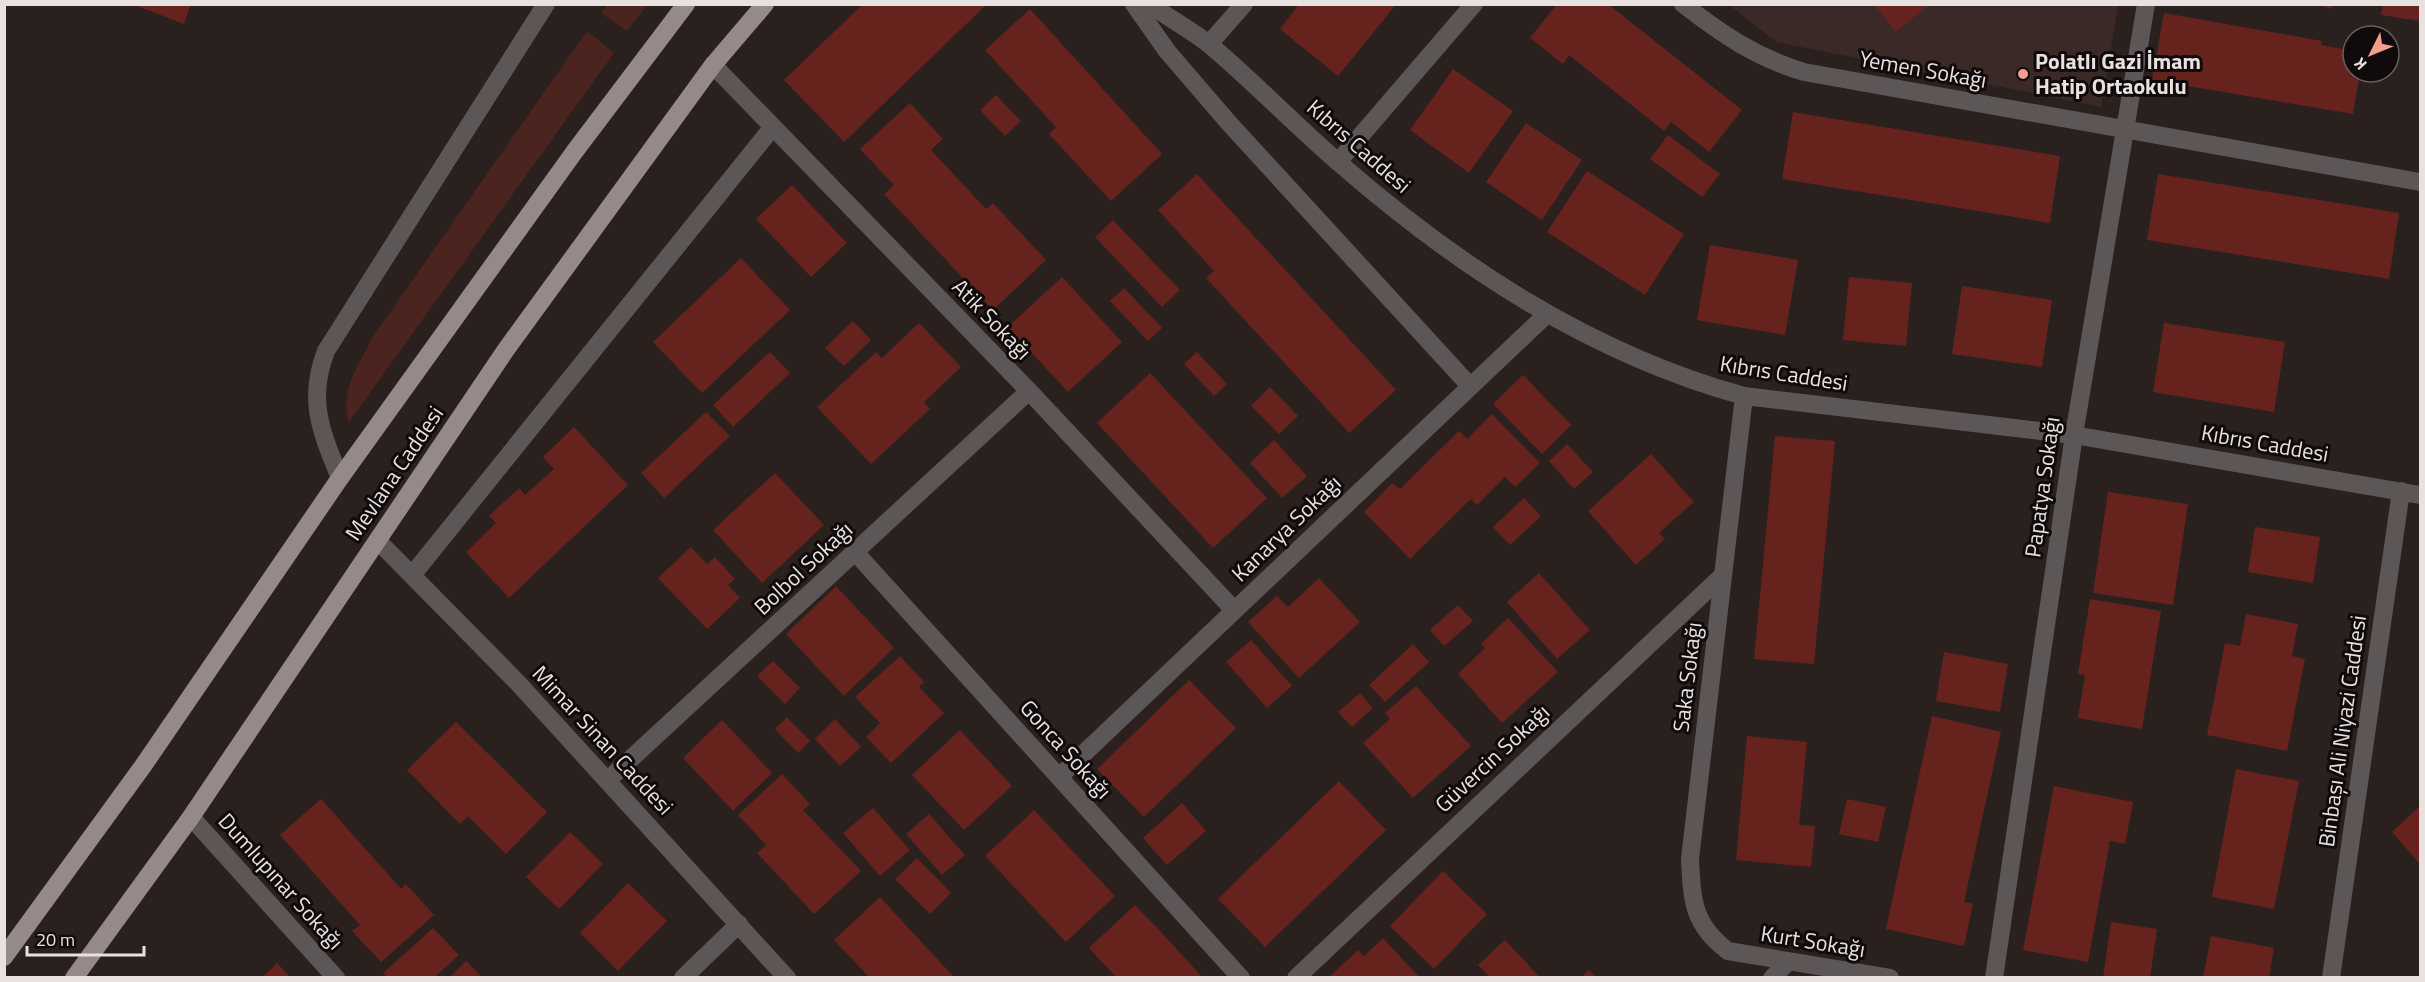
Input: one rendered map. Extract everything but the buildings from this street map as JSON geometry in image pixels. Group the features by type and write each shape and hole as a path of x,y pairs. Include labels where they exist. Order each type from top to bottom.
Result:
{"main road":[{"name":"Mevlana Caddesi","path":"4,957 143,766 340,478 575,151 686,4"},
{"name":"Mevlana Caddesi","path":"75,978 191,818 505,351 713,65 765,4"}],"street":[{"path":"340,478 320,428 316,406 318,372 326,351 546,4"},
{"path":"1134,4 1167,51 1228,122 1470,386"},
{"name":"Kıbrıs Caddesi","path":"1149,4 1209,44 1338,162 1481,273 1547,314 1643,363 1694,382 1744,396 2074,435 2421,495"},
{"path":"1209,44 1244,4"},
{"path":"1338,162 1474,4"},
{"name":"Yemen Sokağı","path":"1683,4 1729,40 1770,62 1804,72 2421,182"},
{"name":"Papatya Sokağı","path":"1994,978 2074,435 2123,130 2146,4"},
{"name":"Atik Sokağı","path":"713,65 1029,391 1234,610"},
{"path":"413,574 772,128"},
{"name":"Kanarya Sokağı","path":"1059,777 1547,314"},
{"name":"Bolbol Sokağı","path":"609,779 1029,391"},
{"name":"Saka Sokağı","path":"1728,951 1710,937 1698,919 1692,890 1690,859 1744,396"},
{"name":"Binbaşı Ali Niyazi Caddesi","path":"2331,978 2401,491"},
{"name":"Mimar Sinan Caddesi","path":"378,541 413,574 609,779 787,978"},
{"name":"Gonca Sokağı","path":"855,552 1241,978"},
{"name":"Güvercin Sokağı","path":"1296,978 1723,575"},
{"name":"Dumlupınar Sokağı","path":"191,818 336,978"},
{"path":"682,978 739,924"},
{"name":"Kurt Sokağı","path":"1728,951 1890,978"},
{"path":"1772,978 1788,962"}],"shaded area":[{"path":"608,4 647,5 627,31 601,13"},
{"name":"Polatlı Gazi İmam Hatip Ortaokulu","path":"1729,5 2118,5 2101,107 1776,42"},
{"path":"587,31 614,53 349,422 348,389 372,338"}],"place":[{"name":"Polatlı Gazi İmam Hatip Ortaokulu","path":"2023,74"}]}
